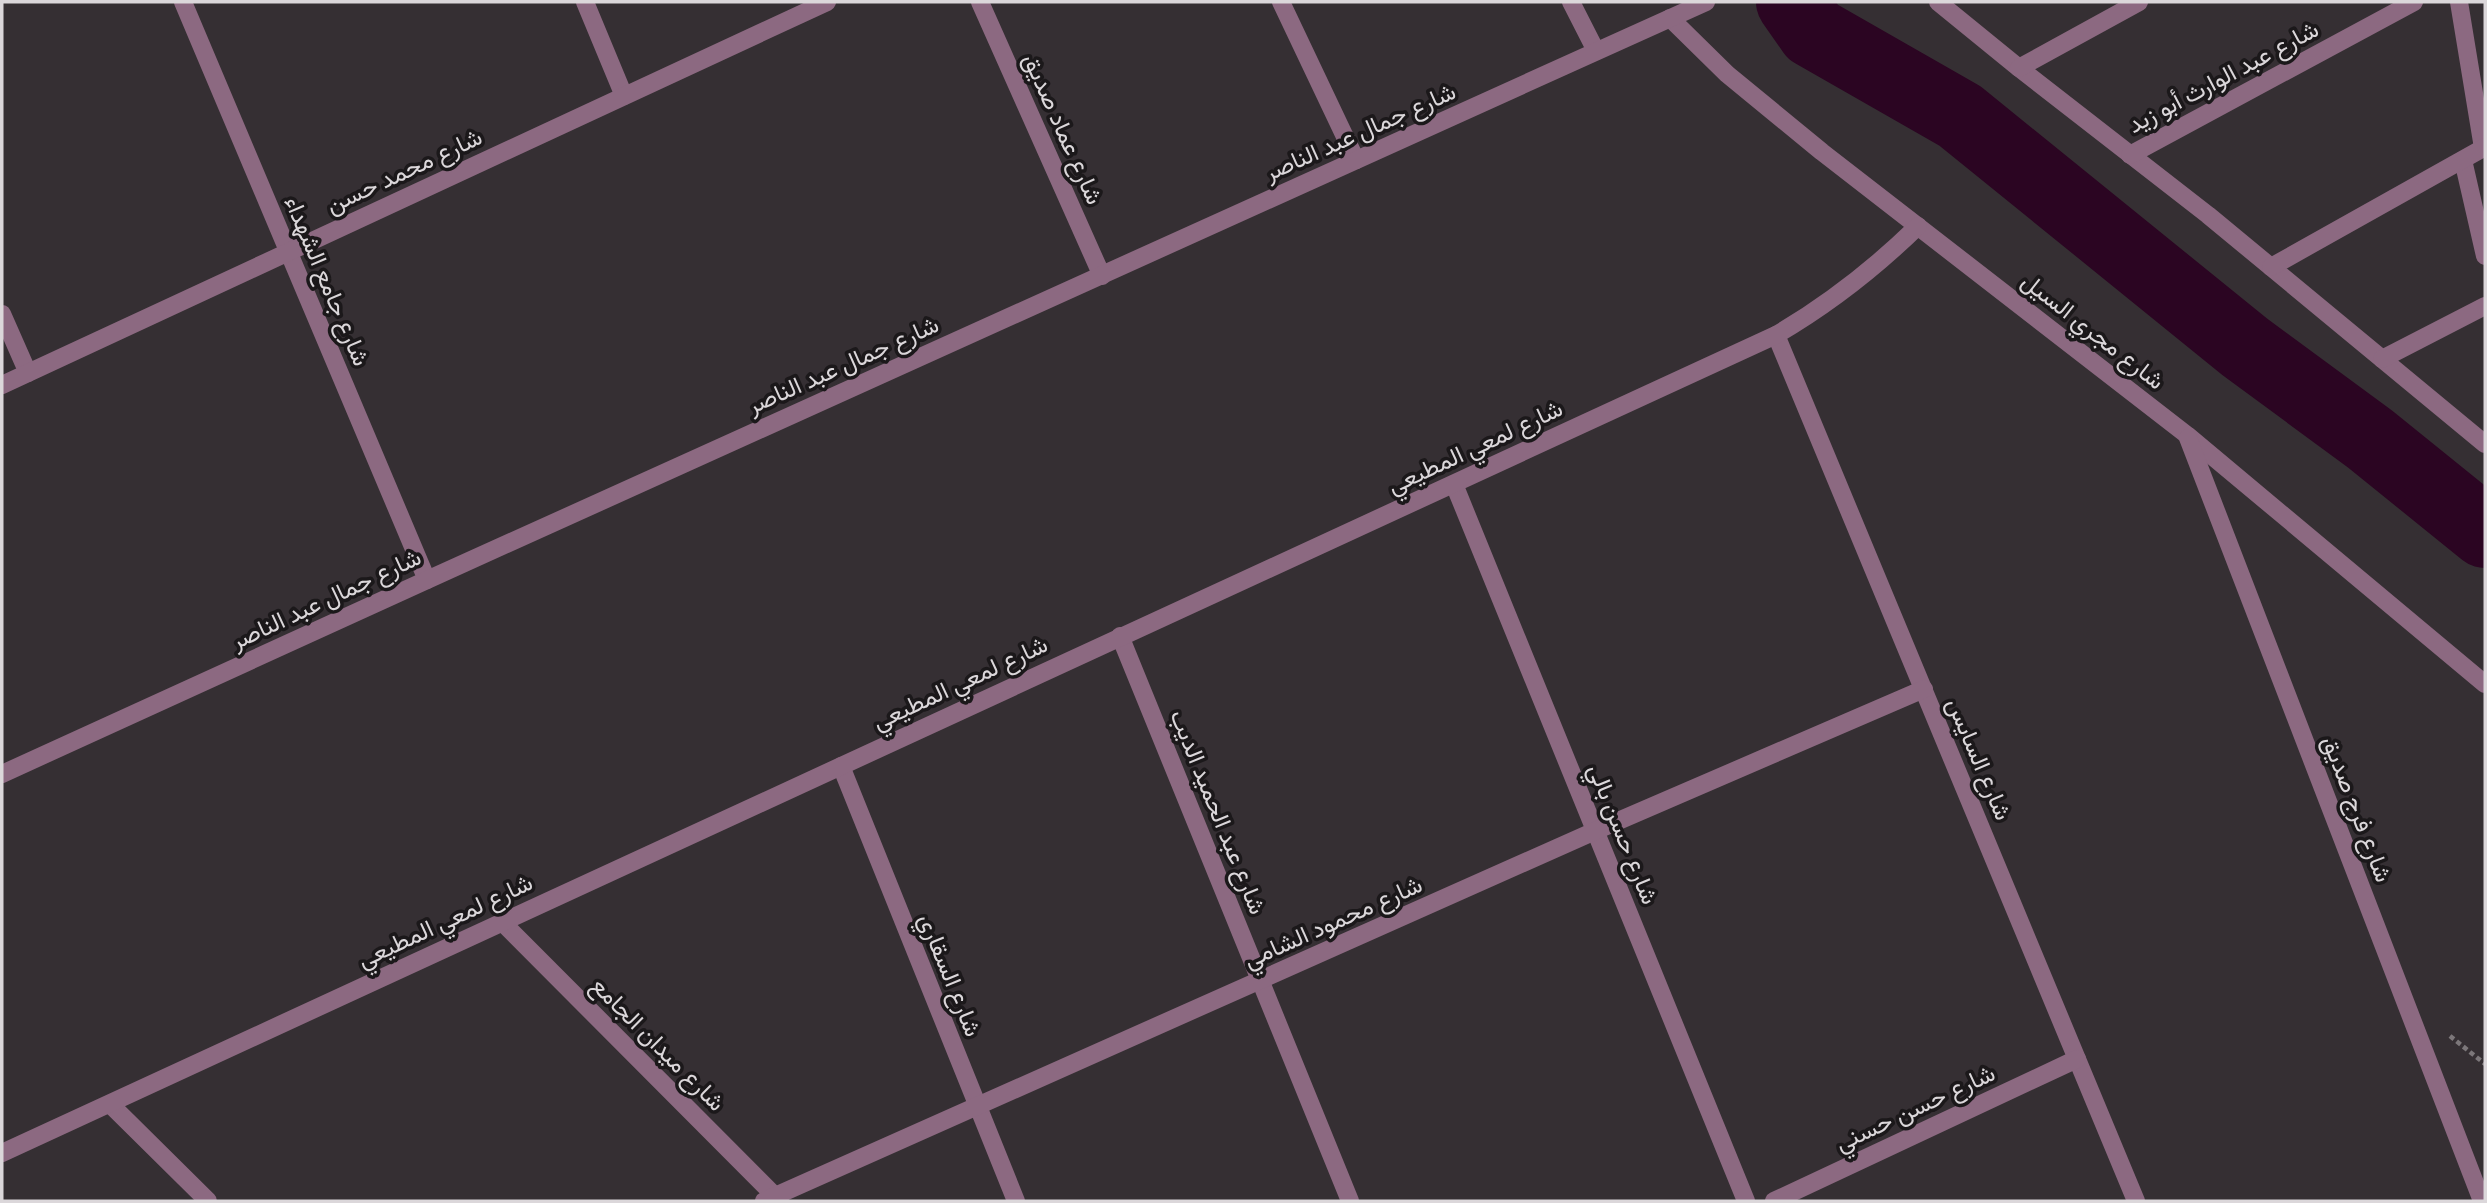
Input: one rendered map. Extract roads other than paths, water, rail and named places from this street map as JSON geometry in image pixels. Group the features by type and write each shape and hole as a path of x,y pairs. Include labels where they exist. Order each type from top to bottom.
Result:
{"street":[{"name":"شارع جامع الشهداء","path":"183,2 427,580"},
{"path":"585,2 624,96"},
{"name":"شارع محمد حسن","path":"2,385 827,2"},
{"name":"شارع عماد صديق","path":"980,2 1102,275"},
{"path":"1282,2 1356,160"},
{"path":"1572,2 1596,51"},
{"path":"1938,2 2208,215 2485,444"},
{"path":"2019,68 2139,2"},
{"name":"شارع عبد الوارث أبو زيد","path":"2130,155 2414,2"},
{"path":"2271,267 2484,148 2459,2"},
{"name":"شارع جمال عبد الناصر","path":"2,774 1704,3"},
{"name":"شارع مجري السيل","path":"1670,18 1727,74 1822,152 2187,435 2485,684"},
{"path":"2463,160 2485,256"},
{"name":"شارع لمعي المطيعي","path":"2,1153 1776,335 1851,287 1886,258 1918,226"},
{"path":"2382,359 2485,306"},
{"path":"2,314 28,373"},
{"name":"شارع السايس","path":"1776,335 2136,1201"},
{"name":"شارع فرج صديق","path":"2187,435 2482,1201"},
{"name":"شارع حسن بالي","path":"1454,484 1746,1201"},
{"name":"شارع عبد الحميد الديب","path":"1120,636 1350,1201"},
{"name":"شارع محمود الشامي","path":"773,1200 976,1106 1595,831 1924,690"},
{"name":"شارع السقاري","path":"841,766 1016,1201"},
{"name":"شارع ميدان الجامع","path":"502,922 773,1200"},
{"name":"شارع حسن حسني","path":"1774,1201 2077,1059"},
{"path":"110,1104 208,1201"}],"waterway":[{"path":"1792,2 1813,32 1960,116 2245,347 2370,439 2485,532"}]}
